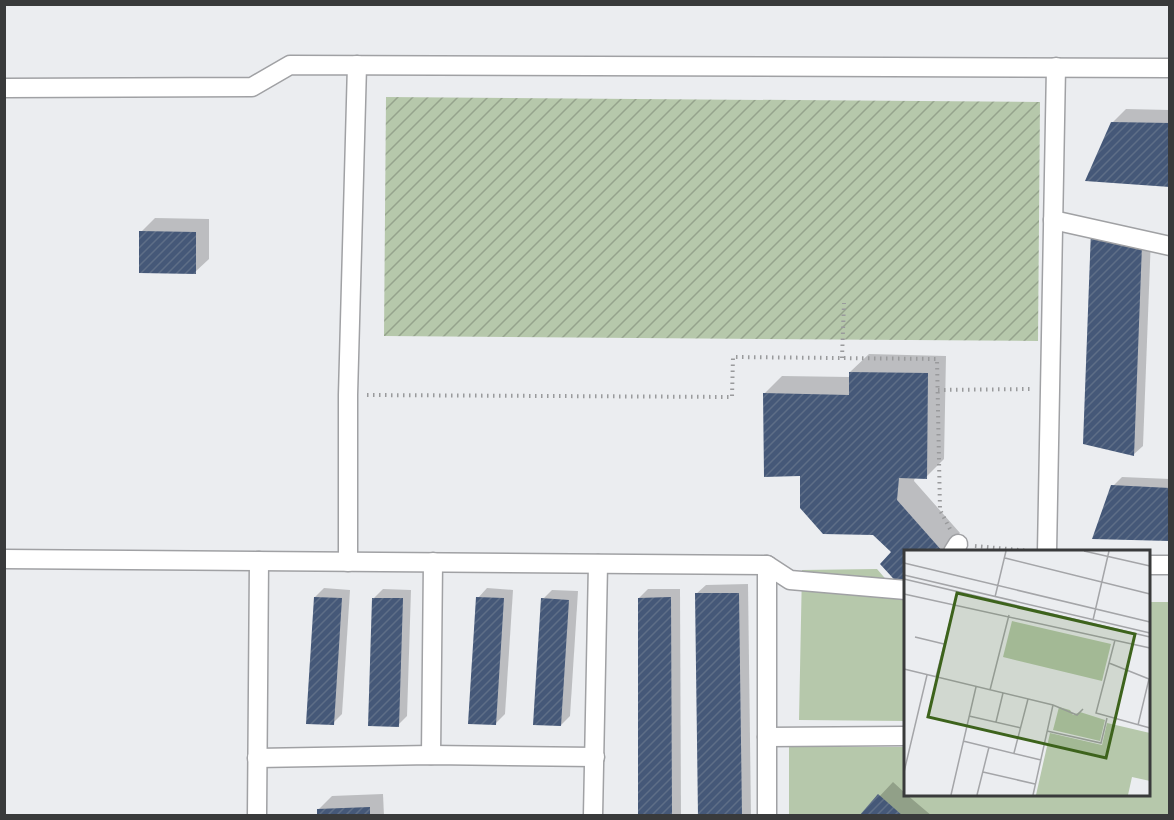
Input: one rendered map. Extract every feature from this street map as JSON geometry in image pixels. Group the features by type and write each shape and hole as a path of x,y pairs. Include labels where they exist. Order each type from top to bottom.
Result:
{"street":[{"path":"4,88 252,87 290,64 1170,68"},
{"path":"348,562 348,395 357,64"},
{"path":"1047,550 1056,68"},
{"path":"1053,220 1170,246"},
{"path":"4,559 767,565 790,580 904,590"},
{"path":"257,816 259,561"},
{"path":"430,756 433,562"},
{"path":"593,816 598,564"},
{"path":"767,565 767,816"},
{"path":"1150,565 1170,565"},
{"path":"767,737 904,736"},
{"path":"257,758 595,757"}],"path":[{"path":"842,358 843,303"},
{"path":"348,395 732,397 733,357 937,359 940,510 956,548 996,550"},
{"path":"938,390 1050,389"}],"green space":[{"path":"386,97 1040,102 1038,341 384,336"},
{"path":"877,569 902,598 904,597 904,721 799,720 802,570"},
{"path":"1150,602 1169,602 1169,815 789,816 789,747 904,747 904,796 1150,796"}],"building":[{"path":"1111,122 1170,123 1170,187 1085,181"},
{"path":"1091,230 1142,245 1134,456 1083,444"},
{"path":"139,231 196,232 196,274 139,273"},
{"path":"849,372 928,373 927,479 899,478 897,500 941,550 904,550 904,586 902,588 880,564 891,552 873,535 823,534 800,508 800,476 764,477 763,393 849,395"},
{"path":"1111,485 1170,488 1170,541 1092,539"},
{"path":"695,593 739,593 742,816 698,816"},
{"path":"314,597 342,598 334,725 306,724"},
{"path":"476,597 504,598 496,725 468,724"},
{"path":"671,597 672,816 638,816 638,598"},
{"path":"372,598 403,598 399,727 368,726"},
{"path":"541,598 569,600 561,726 533,725"},
{"path":"878,794 903,816 859,816"},
{"path":"370,807 370,816 317,816 317,809"}]}
